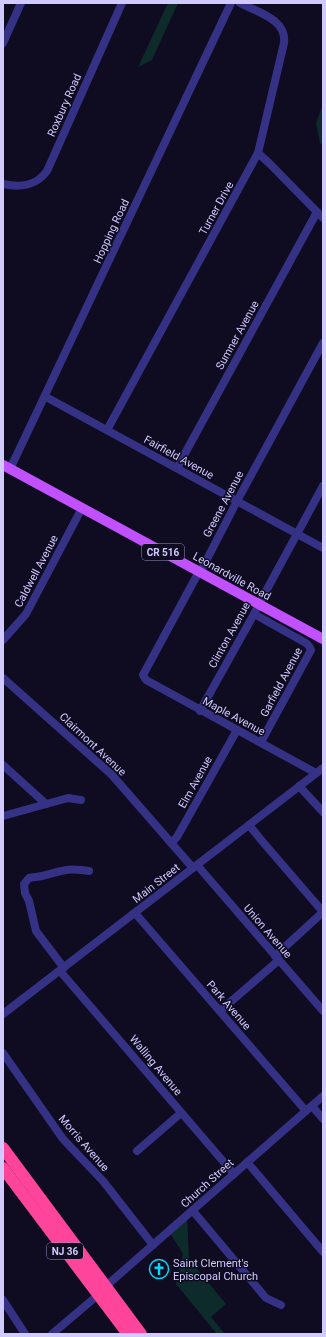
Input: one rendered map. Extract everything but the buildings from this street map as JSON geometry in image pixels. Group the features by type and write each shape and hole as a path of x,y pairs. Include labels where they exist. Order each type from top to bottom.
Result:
{"highway":[{"name":"NJ 36","path":"3,1148 102,1291 128,1334"},
{"name":"NJ 36","path":"3,1168 102,1291 141,1334"}],"main road":[{"name":"Leonardville Road","path":"7,467 259,604 322,636"}],"street":[{"path":"3,41 21,3"},
{"name":"Roxbury Road","path":"3,184 14,187 30,185 40,179 47,171 122,3"},
{"name":"Hopping Road","path":"7,467 46,396 231,3"},
{"name":"Turner Drive","path":"107,430 258,153 284,43 284,34 281,26 274,20 240,3"},
{"path":"258,153 320,215"},
{"name":"Sumner Avenue","path":"177,468 320,215"},
{"name":"Greene Avenue","path":"143,676 323,343"},
{"name":"Fairfield Avenue","path":"46,396 323,548"},
{"name":"Clinton Avenue","path":"200,711 323,486"},
{"name":"Caldwell Avenue","path":"3,640 26,614 82,508"},
{"name":"Garfield Avenue","path":"254,614 306,643 311,650 261,742"},
{"name":"Maple Avenue","path":"143,676 146,680 200,711 261,742 316,773"},
{"name":"Clairmont Avenue","path":"3,678 102,765 195,867"},
{"name":"Elm Avenue","path":"172,843 177,837 237,730"},
{"path":"3,765 46,804"},
{"name":"Main Street","path":"3,1014 323,768"},
{"path":"300,786 323,812"},
{"path":"3,816 68,798 81,800"},
{"path":"220,1011 277,958 323,912 249,825"},
{"name":"Union Avenue","path":"195,867 277,958 320,1002 323,1011"},
{"name":"Walling Avenue","path":"89,871 76,868 29,878 24,884 24,893 36,931 62,969 181,1113 234,1174"},
{"name":"Park Avenue","path":"135,913 220,1011 309,1108 323,1119"},
{"name":"Morris Avenue","path":"3,1053 64,1139 103,1181 153,1245"},
{"name":"Church Street","path":"52,1334 323,1096"},
{"path":"137,1151 181,1113"},
{"path":"247,1162 323,1252"},
{"path":"193,1211 266,1298 281,1305"},
{"path":"3,1300 25,1334"}],"green space":[{"path":"168,3 178,3 152,60 138,67"},
{"path":"323,104 323,145 320,143 316,123"},
{"path":"187,1214 189,1259 226,1304 211,1317 225,1334 217,1334 176,1284 183,1254 168,1230"}],"place":[{"name":"Saint Clement's Episcopal Church","path":"159,1269"}]}
